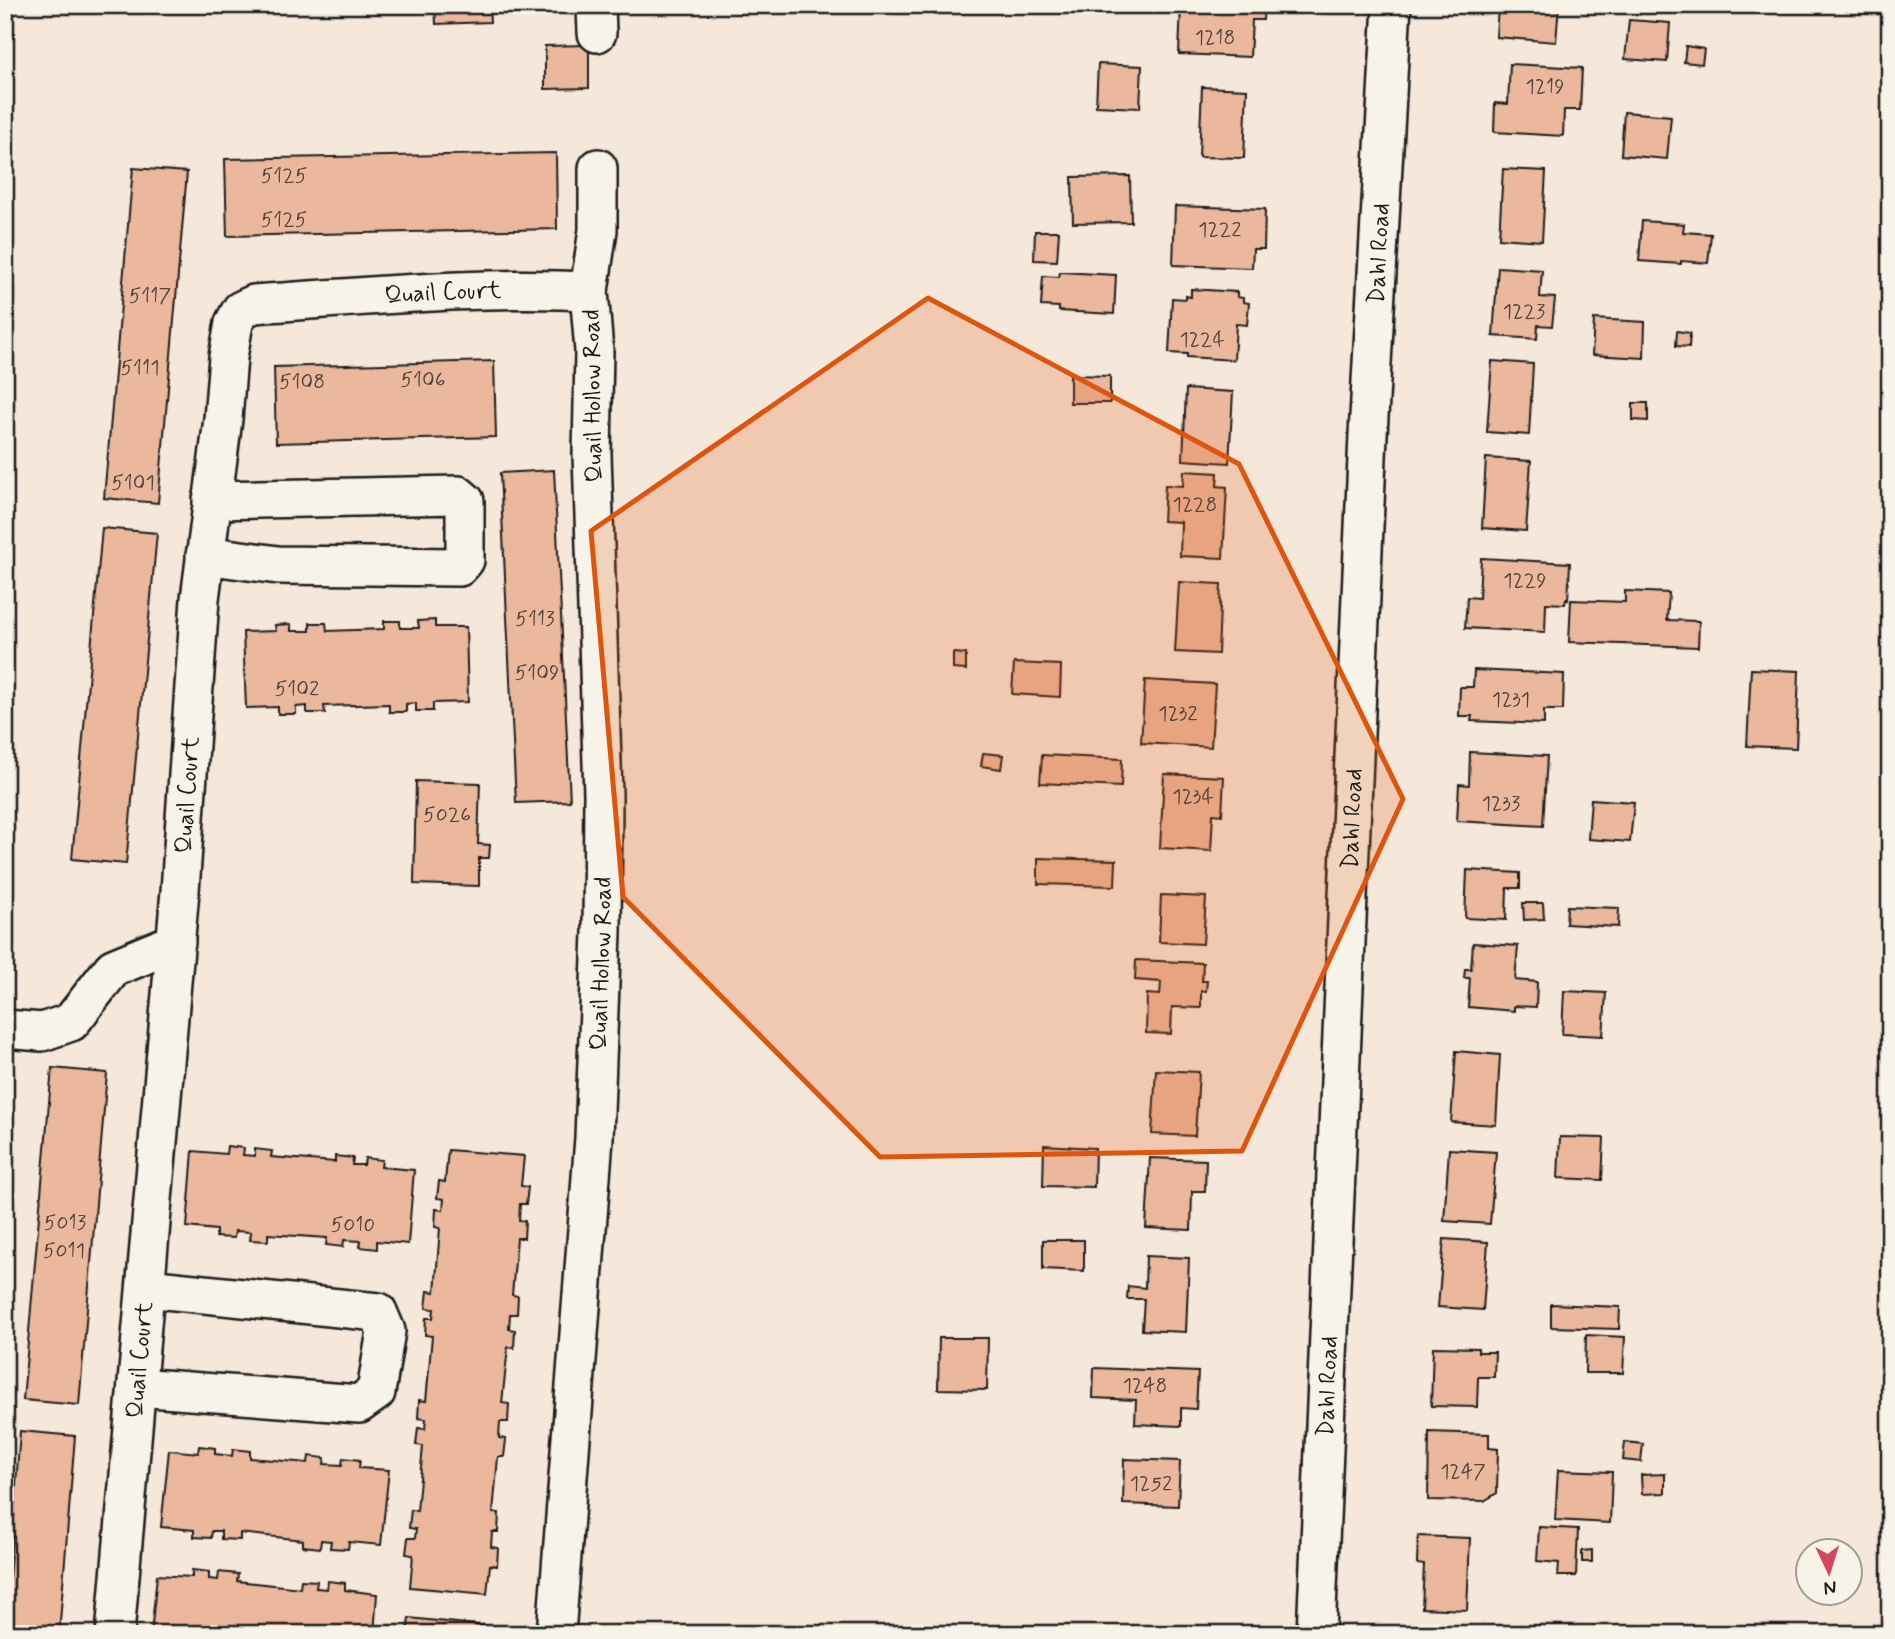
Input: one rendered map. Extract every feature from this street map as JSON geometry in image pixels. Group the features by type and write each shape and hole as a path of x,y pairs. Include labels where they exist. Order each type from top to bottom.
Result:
{"street":[{"name":"Dahl Road","path":"1317,1634 1368,435 1392,5"},
{"name":"Quail Hollow Road","path":"556,1634 594,1138 602,932 603,794 592,454 594,351 589,291 598,230 598,168"},
{"name":"Quail Court","path":"115,1634 176,942 200,599 234,323 241,310 254,304 457,291 589,291"},
{"path":"205,555 278,565 459,567 465,560 465,501 458,495 212,500"},
{"path":"5,1029 43,1032 71,1022 113,968 176,942"},
{"path":"137,1387 359,1404 376,1392 386,1331 378,1312 146,1288"}],"highlighted area":[{"path":"928,298 1239,464 1403,799 1242,1151 880,1157 623,897 591,531"}],"building":[{"path":"435,5 489,5 490,22 436,24"},
{"path":"1020,5 1118,5 1118,10 1020,8"},
{"path":"1181,5 1264,5 1263,20 1252,20 1250,57 1179,54"},
{"path":"1514,5 1559,5 1556,42 1496,37 1498,6 1514,8"},
{"path":"1629,20 1670,23 1667,62 1625,59"},
{"path":"589,45 589,88 545,89 545,46"},
{"path":"1686,46 1704,49 1702,64 1684,62"},
{"path":"1098,64 1142,66 1140,108 1096,106"},
{"path":"1510,64 1582,68 1580,110 1564,110 1563,136 1494,132 1495,103 1508,104"},
{"path":"1202,87 1247,89 1244,158 1199,157"},
{"path":"1624,112 1671,116 1667,159 1621,155"},
{"path":"556,153 557,229 227,236 225,159"},
{"path":"133,168 187,172 158,503 104,498"},
{"path":"1503,169 1546,171 1542,241 1499,238"},
{"path":"1130,176 1131,222 1073,223 1072,177"},
{"path":"1175,206 1265,209 1264,249 1253,249 1252,268 1173,265"},
{"path":"1642,221 1684,224 1683,232 1711,234 1708,263 1639,261"},
{"path":"1035,231 1059,231 1057,261 1034,260"},
{"path":"1498,267 1542,270 1540,297 1555,298 1552,326 1538,325 1537,339 1493,336"},
{"path":"1060,272 1116,275 1114,314 1059,311 1059,307 1041,306 1043,276 1059,277"},
{"path":"1191,289 1237,292 1237,297 1249,303 1247,325 1236,324 1234,360 1169,353 1172,298 1191,297"},
{"path":"1594,319 1645,322 1644,358 1592,355"},
{"path":"1677,331 1690,333 1689,347 1676,346"},
{"path":"494,361 496,437 276,443 274,367"},
{"path":"1492,361 1533,364 1529,435 1487,432"},
{"path":"1070,375 1110,376 1110,403 1070,403"},
{"path":"1186,389 1233,392 1229,463 1183,460"},
{"path":"1633,403 1648,403 1648,421 1633,420"},
{"path":"1486,458 1531,461 1526,531 1482,528"},
{"path":"554,470 570,801 516,803 500,473"},
{"path":"1184,471 1218,473 1217,486 1227,487 1223,558 1180,556 1181,522 1163,521 1165,485 1183,486"},
{"path":"102,528 157,533 126,864 72,859"},
{"path":"1481,558 1570,563 1568,600 1566,599 1565,604 1546,603 1545,632 1465,628 1467,597 1479,598"},
{"path":"1179,582 1221,584 1218,654 1175,652"},
{"path":"1625,591 1669,593 1667,620 1699,621 1698,647 1569,642 1571,600 1625,602"},
{"path":"435,620 435,627 466,627 468,702 433,703 433,711 416,711 416,703 406,704 406,712 389,712 389,704 324,706 325,713 307,713 307,706 296,707 296,714 278,714 278,707 246,708 243,632 276,631 275,625 291,624 291,631 310,631 310,623 326,623 327,631 384,629 384,621 400,621 400,628 419,628 418,621"},
{"path":"953,653 966,654 966,670 953,669"},
{"path":"1014,663 1061,665 1060,697 1012,694"},
{"path":"1751,669 1799,671 1796,748 1747,746"},
{"path":"1474,670 1564,674 1563,710 1544,710 1544,724 1471,721 1472,716 1459,716 1460,687 1473,687"},
{"path":"1145,680 1215,684 1211,747 1141,743"},
{"path":"1470,752 1547,756 1543,826 1457,821 1459,784 1469,785"},
{"path":"983,753 1003,755 1001,769 981,766"},
{"path":"1042,755 1122,759 1121,787 1040,783"},
{"path":"1164,774 1224,777 1222,815 1213,814 1211,851 1160,848"},
{"path":"416,781 480,783 478,844 490,845 489,858 479,858 479,886 414,884"},
{"path":"1591,799 1634,802 1630,842 1588,839"},
{"path":"1038,858 1116,860 1115,886 1038,884"},
{"path":"1467,870 1520,873 1520,888 1507,888 1506,920 1465,918"},
{"path":"1161,895 1206,897 1203,944 1159,942"},
{"path":"1523,903 1543,903 1544,919 1524,920"},
{"path":"1567,906 1619,908 1618,927 1566,924"},
{"path":"1473,943 1518,946 1515,980 1537,982 1536,1007 1514,1006 1514,1011 1468,1007 1470,978 1464,978 1465,969 1471,969"},
{"path":"1136,960 1203,963 1202,981 1207,981 1206,991 1201,991 1201,1008 1172,1007 1171,1034 1146,1033 1147,994 1160,995 1161,982 1135,980"},
{"path":"1564,991 1606,993 1603,1036 1562,1034"},
{"path":"1456,1051 1500,1055 1496,1125 1451,1122"},
{"path":"52,1068 107,1073 79,1405 23,1400"},
{"path":"1156,1070 1199,1072 1195,1136 1152,1134"},
{"path":"1560,1137 1604,1138 1602,1180 1558,1178"},
{"path":"1044,1145 1095,1148 1094,1187 1043,1186"},
{"path":"227,1146 244,1148 243,1155 255,1156 255,1149 272,1151 271,1157 335,1162 335,1156 353,1158 352,1165 364,1165 365,1158 382,1160 381,1167 414,1170 408,1244 377,1241 377,1249 360,1247 361,1241 344,1240 343,1247 326,1245 327,1238 268,1234 268,1241 250,1240 251,1232 235,1231 234,1238 216,1237 216,1230 187,1227 193,1151 226,1154"},
{"path":"1449,1149 1496,1152 1490,1224 1444,1221"},
{"path":"448,1150 524,1156 521,1186 528,1187 526,1204 520,1204 519,1220 525,1221 524,1238 517,1238 512,1295 518,1296 517,1314 510,1314 509,1329 515,1330 514,1348 508,1347 502,1403 509,1404 508,1422 500,1422 499,1438 506,1439 504,1457 498,1457 493,1513 499,1513 498,1532 492,1532 491,1547 498,1548 497,1566 490,1565 487,1594 410,1587 413,1555 406,1554 408,1538 415,1538 416,1529 409,1528 411,1510 417,1511 423,1446 416,1445 418,1428 425,1429 426,1419 418,1418 419,1400 426,1401 432,1336 425,1335 426,1318 433,1318 434,1309 426,1308 428,1291 435,1292 440,1228 435,1227 436,1209 443,1210 444,1199 437,1198 439,1181 445,1182"},
{"path":"1150,1158 1206,1160 1205,1191 1192,1191 1191,1230 1146,1228"},
{"path":"1444,1239 1488,1242 1483,1310 1438,1307"},
{"path":"1043,1240 1084,1240 1084,1271 1043,1269"},
{"path":"1146,1256 1189,1258 1186,1332 1142,1330 1144,1299 1127,1299 1128,1286 1145,1288"},
{"path":"1551,1304 1620,1307 1619,1329 1551,1327"},
{"path":"1586,1335 1625,1337 1623,1373 1585,1373"},
{"path":"939,1338 988,1338 987,1390 938,1389"},
{"path":"1433,1347 1478,1348 1478,1352 1495,1352 1494,1377 1478,1377 1477,1407 1431,1406"},
{"path":"1094,1368 1198,1372 1196,1409 1181,1408 1181,1426 1135,1424 1136,1400 1093,1398"},
{"path":"20,1431 75,1436 59,1634 5,1634"},
{"path":"1429,1432 1489,1434 1489,1448 1498,1449 1497,1493 1484,1501 1428,1500"},
{"path":"1625,1442 1643,1444 1641,1462 1623,1460"},
{"path":"199,1446 215,1448 215,1454 232,1456 233,1449 250,1451 250,1458 308,1463 309,1456 325,1458 324,1464 342,1465 343,1458 360,1460 359,1468 389,1470 381,1545 349,1542 348,1549 330,1548 331,1541 321,1540 320,1548 303,1546 303,1540 240,1533 240,1540 221,1539 221,1531 212,1531 211,1538 194,1537 194,1530 161,1527 169,1450 198,1453"},
{"path":"1124,1459 1180,1461 1178,1506 1123,1504"},
{"path":"1558,1470 1612,1472 1610,1523 1555,1520"},
{"path":"1665,1474 1665,1493 1642,1494 1641,1475"},
{"path":"1539,1527 1578,1529 1576,1576 1558,1576 1559,1563 1537,1561"},
{"path":"1418,1536 1470,1538 1467,1610 1422,1608 1424,1565 1417,1564"},
{"path":"1592,1550 1592,1562 1582,1562 1582,1551"},
{"path":"192,1570 209,1572 209,1579 218,1580 219,1572 238,1574 237,1581 300,1588 301,1580 317,1581 316,1588 327,1589 328,1581 345,1583 345,1590 377,1594 374,1634 151,1634 157,1575 192,1577"},
{"path":"409,1618 485,1626 484,1634 407,1634"}]}
